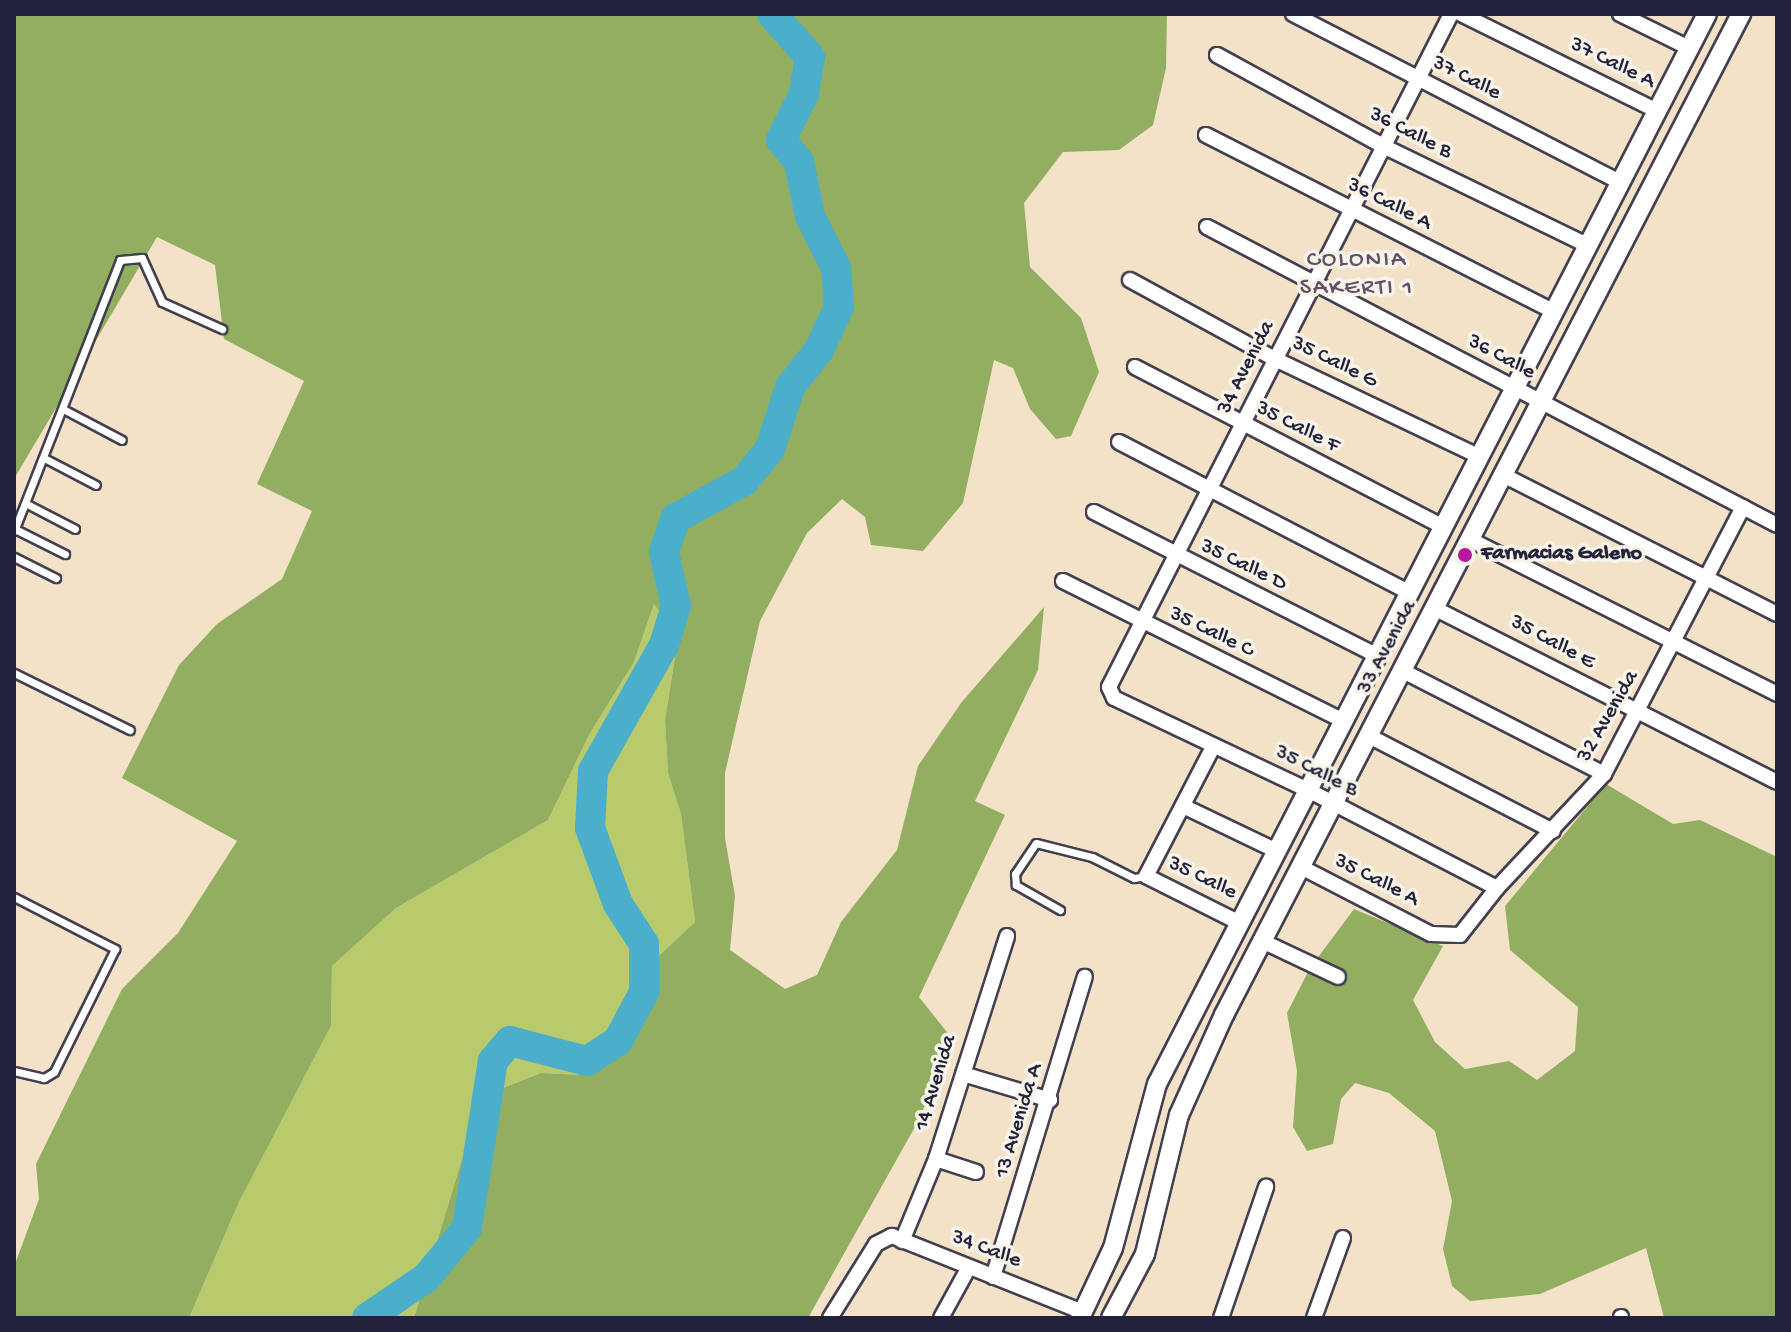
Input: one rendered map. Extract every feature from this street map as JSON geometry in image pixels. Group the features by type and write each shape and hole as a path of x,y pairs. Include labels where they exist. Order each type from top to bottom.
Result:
{"street":[{"name":"37 Calle","path":"1293,14 1620,182"},
{"name":"34 Avenida","path":"1114,698 1110,682 1451,14"},
{"name":"37 Calle A","path":"1461,14 1657,111"},
{"path":"1620,14 1689,48"},
{"name":"33 Avenida","path":"1081,1315 1113,1248 1157,1084 1707,14"},
{"name":"33 Avenida","path":"1111,1318 1145,1254 1179,1115 1262,941 1505,476 1741,14"},
{"name":"36 Calle B","path":"1217,55 1383,146 1587,245"},
{"name":"36 Calle A","path":"1206,135 1350,211 1553,311"},
{"name":"36 Calle","path":"1207,227 1312,285 1777,525"},
{"name":"35 Calle G","path":"1130,280 1277,360 1478,456"},
{"name":"35 Calle F","path":"1135,367 1442,526"},
{"path":"1119,442 1408,592"},
{"path":"1505,476 1777,614"},
{"name":"32 Avenida","path":"1431,934 1460,935 1497,888 1604,774 1639,714 1743,507"},
{"name":"35 Calle D","path":"1094,512 1175,557 1376,655"},
{"path":"1471,540 1777,694"},
{"name":"35 Calle C","path":"1063,581 1142,624 1342,720"},
{"name":"35 Calle E","path":"1436,609 1777,782"},
{"path":"1403,671 1604,774"},
{"name":"35 Calle B","path":"1114,698 1306,789 1497,888"},
{"path":"1369,736 1553,831"},
{"path":"1146,876 1213,747"},
{"path":"1183,806 1275,850"},
{"name":"35 Calle A","path":"1301,867 1431,934"},
{"name":"35 Calle","path":"1146,876 1238,922"},
{"name":"14 Avenida","path":"902,1241 936,1159 1007,936"},
{"path":"1262,941 1338,977"},
{"name":"13 Avenida A","path":"993,1277 1050,1100 1085,977"},
{"path":"963,1074 1050,1100"},
{"path":"936,1159 976,1172"},
{"path":"1221,1318 1266,1187"},
{"name":"34 Calle","path":"830,1318 876,1244 892,1236 1081,1315"},
{"path":"1314,1318 1343,1238"},
{"path":"941,1318 969,1267"}],"lane":[{"path":"65,554 15,530 46,459 120,260 142,258 162,302 222,329"},
{"path":"65,410 122,440"},
{"path":"46,459 96,485"},
{"path":"27,504 75,529"},
{"path":"14,557 56,578"},
{"path":"14,673 130,730"},
{"path":"1060,910 1016,885 1015,874 1036,843 1092,857 1134,878 1146,876"},
{"path":"14,897 115,949 54,1072 44,1078 14,1071"}],"green space":[{"path":"14,14 1167,14 1166,68 1153,125 1119,150 1063,152 1024,203 1030,267 1081,318 1099,372 1071,436 1056,439 1030,409 1013,368 994,360 963,503 923,551 871,545 865,517 842,499 807,533 760,621 725,773 725,838 735,896 730,950 785,989 817,975 841,922 897,850 918,766 961,703 1044,607 1038,670 975,801 1005,815 919,997 954,1041 916,1125 808,1318 414,1318 471,1129 498,1090 541,1073 584,1075 624,1034 637,976 695,922 681,814 668,773 665,720 678,638 654,604 634,662 589,735 548,820 396,908 332,966 331,1026 239,1202 189,1318 14,1318 14,1267 39,1199 36,1164 122,989 178,933 237,841 122,778 179,665 217,624 282,579 312,511 257,484 304,381 224,339 215,265 157,237 14,479"},
{"path":"654,604 678,638 665,720 668,773 681,814 695,922 637,976 624,1034 584,1075 541,1073 498,1090 471,1129 414,1318 189,1318 239,1202 331,1026 332,966 396,908 548,820 589,735 634,662"},
{"path":"1606,784 1673,824 1700,820 1777,857 1777,1318 1664,1318 1646,1248 1540,1294 1470,1301 1452,1286 1443,1249 1452,1201 1435,1131 1389,1093 1355,1083 1341,1099 1333,1144 1307,1151 1293,1127 1297,1071 1287,1013 1310,968 1354,909 1443,946 1413,1000 1435,1042 1465,1069 1509,1061 1537,1080 1575,1051 1578,1007 1510,950 1505,906"}],"waterway":[{"path":"367,1318 427,1277 467,1228 493,1061 510,1041 587,1061 618,1041 644,992 644,944 618,904 590,828 593,771 664,645 676,606 664,552 676,518 744,481 770,449 790,387 819,350 839,307 836,268 810,216 799,162 781,140 804,94 810,57 772,14"}],"place":[{"name":"Farmacias Galeno","path":"1465,555"}],"district":[{"name":"COLONIA SAKERTI 1","path":"1357,275"}]}
